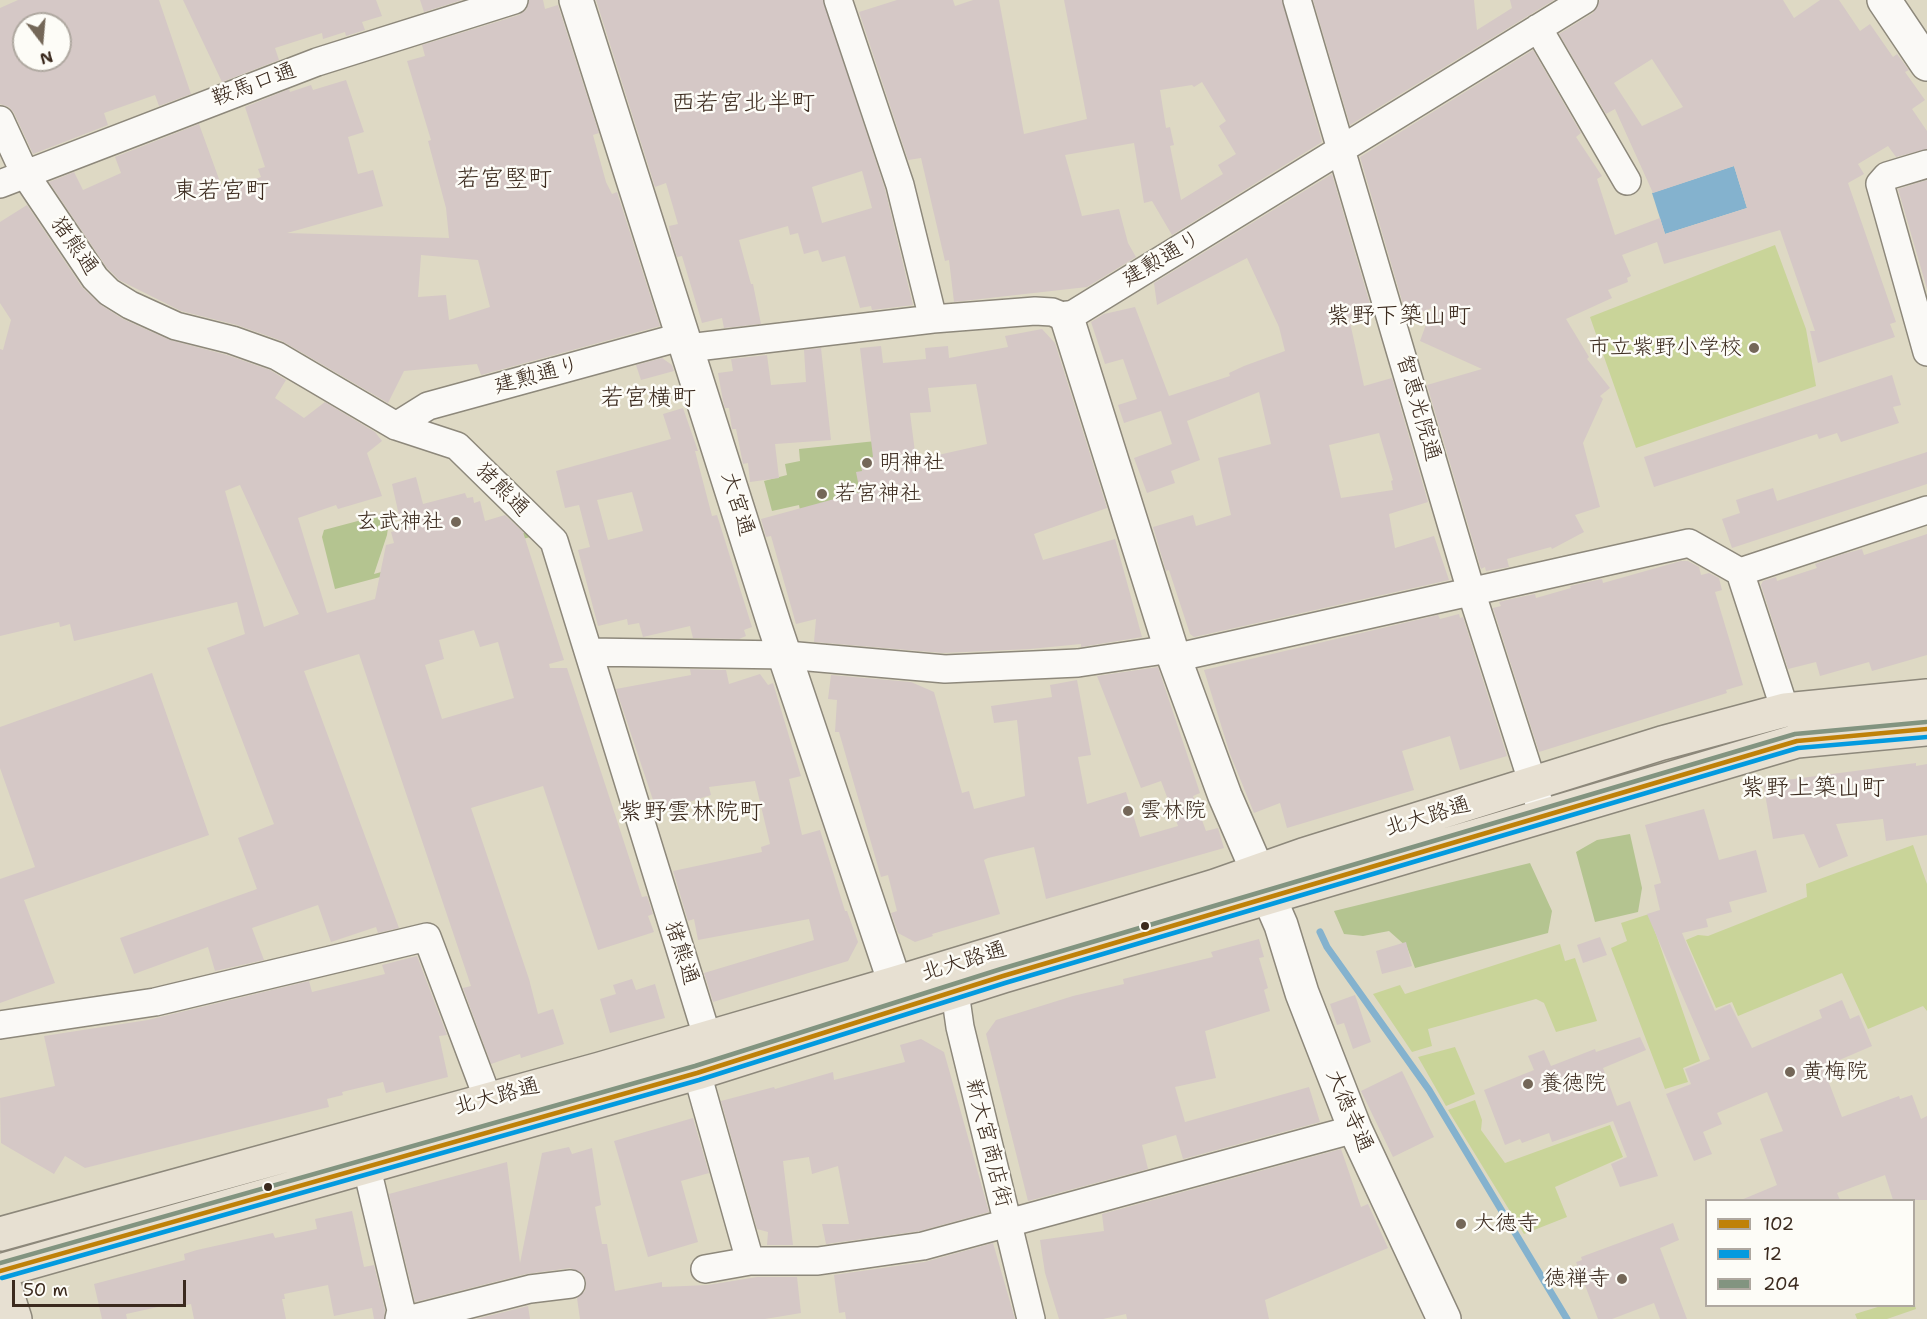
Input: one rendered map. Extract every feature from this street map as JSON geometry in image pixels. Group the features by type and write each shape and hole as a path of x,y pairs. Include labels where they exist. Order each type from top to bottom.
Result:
{"main road":[{"name":"北大路通","path":"1538,800 1662,743 1785,711 1825,704 1927,696"},
{"name":"北大路通","path":"0,1271 697,1073 899,995 1538,800 1797,741 1927,729"},
{"name":"北大路通","path":"0,1234 358,1134 600,1070 707,1036 899,995"},
{"path":"0,1271 15,1319"}],"street":[{"name":"鞍馬口通","path":"0,184 317,62 514,0"},
{"name":"大宮通","path":"576,0 775,627 899,995"},
{"path":"838,0 900,185 933,319"},
{"name":"智恵光院通","path":"1297,0 1471,591 1538,800"},
{"name":"建勲通り","path":"396,426 428,406 686,342 1035,311 1052,312 1067,318 1584,0"},
{"path":"1884,0 1927,64"},
{"path":"1538,28 1627,181"},
{"name":"猪熊通","path":"0,120 25,174 95,278 119,298 176,326 232,340 277,356 396,426 457,446 554,541 707,1036"},
{"path":"1927,164 1887,176 1880,184 1927,352"},
{"name":"大徳寺通","path":"1067,318 1172,653 1225,796 1281,925 1302,993 1355,1129 1444,1319"},
{"path":"1740,572 1927,510"},
{"path":"589,652 786,656 945,669 1078,663 1172,653 1689,543 1740,572 1785,711"},
{"path":"0,1024 155,1002 427,937 488,1099"},
{"name":"新大宮商店街","path":"951,979 960,1027 1031,1319"},
{"path":"697,1073 750,1261"},
{"path":"705,1269 750,1261 818,1262 923,1246 1008,1225 1355,1129"},
{"path":"358,1134 368,1167 401,1310 399,1319"},
{"path":"411,1319 530,1289 571,1284"}],"green space":[{"path":"1775,245 1806,329 1816,386 1636,448 1590,317"},
{"name":"若宮神社","path":"876,441 892,509 804,530 799,505 772,511 764,481 787,475 785,464 800,461 799,449"},
{"path":"390,514 387,535 374,574 531,531 534,536 335,589 322,537 324,530"},
{"path":"1927,712 1927,716 1570,791 1757,733 1793,725"},
{"path":"1630,834 1642,888 1638,912 1595,922 1576,852 1597,840"},
{"path":"1913,845 1927,884 1927,1011 1923,1006 1868,1029 1842,973 1738,1016 1732,1002 1716,1008 1686,940 1698,935 1708,936 1807,897 1806,884"},
{"path":"1530,863 1552,911 1548,933 1415,968 1407,947 1389,931 1363,936 1344,934 1334,911"},
{"path":"1649,914 1700,1061 1683,1068 1688,1082 1665,1089 1611,948 1627,941 1621,923"},
{"path":"1560,944 1565,961 1575,958 1597,1021 1556,1032 1544,1003 1536,999 1428,1029 1432,1046 1412,1052 1373,994 1400,985 1405,994"},
{"path":"1455,1047 1475,1094 1446,1106 1418,1057"},
{"path":"1475,1100 1482,1120 1481,1130 1505,1163 1610,1125 1623,1157 1555,1187 1567,1217 1524,1234 1448,1110"},
{"path":"1915,1306 1916,1309 1887,1319 1857,1319 1855,1314 1878,1307"}],"water":[{"path":"1734,166 1747,208 1665,234 1652,193"}],"building":[{"path":"18,0 159,0 191,94 159,106 155,95 104,113 108,125 33,154 14,113 9,107 0,104 0,8"},
{"path":"183,0 376,0 382,16 362,22 365,30 346,36 345,32 323,39 322,33 275,48 279,60 222,82"},
{"path":"420,0 462,0 424,12"},
{"path":"529,0 543,0 545,9 558,5 599,133 593,135 606,182 612,194 617,192 660,326 481,375 477,364 404,371 388,403 282,341 237,325 181,311 119,280 107,268 49,182 74,172 83,190 121,173 115,157 199,124 223,190 261,177 258,169 265,167 245,107 289,89 290,92 311,85 313,90 346,80 364,132 348,137 358,174 373,170 383,206 287,233 449,238 446,208 428,141 431,140 407,61 425,56 422,45 519,15 526,10","holes":["421,255 478,260 490,307 449,320 446,295 418,297"]},
{"path":"596,0 823,0 885,189 913,305 872,310 871,306 860,308 845,256 822,262 818,250 804,254 798,233 790,235 788,226 739,240 751,284 753,284 761,324 724,328 722,318 702,323 682,256 677,257 671,238 669,226 678,224 666,183 655,187","holes":["862,171 872,208 822,223 812,187"]},
{"path":"897,0 953,0 955,6 973,0 999,0 1024,134 1087,119 1064,0 1282,0 1322,142 1172,235 1152,201 1144,203 1134,143 1065,155 1082,216 1119,209 1128,243 1136,257 1087,287 954,302 949,260 945,261 921,158 908,160 859,12","holes":["1202,82 1226,121 1219,126 1236,154 1218,165 1223,174 1181,200 1170,146 1174,145 1170,127 1166,128 1160,90 1192,85 1194,87"]},
{"path":"1313,0 1474,0 1477,30 1512,8 1510,0 1554,0 1350,125"},
{"path":"1600,0 1783,0 1794,18 1820,0 1839,0 1860,31 1870,24 1893,57 1897,54 1909,70 1905,72 1925,100 1912,109 1927,131 1927,149 1896,157 1888,146 1858,164 1864,174 1848,183 1896,322 1890,324 1895,337 1818,363 1810,331 1815,331 1780,230 1664,264 1657,242 1622,255 1631,276 1627,278 1628,282 1608,290 1612,298 1566,319 1589,357 1587,359 1610,388 1600,396 1603,399 1583,443 1600,507 1575,515 1584,532 1552,549 1551,547 1507,559 1509,567 1486,571 1485,567 1481,569 1427,385 1482,369 1420,341 1432,308 1407,318 1360,157 1533,50 1581,133 1576,137 1602,176 1597,179 1615,235 1660,218 1665,234 1747,208 1734,166 1653,193 1615,109 1606,114 1559,34 1593,13","holes":["1652,59 1683,107 1642,126 1614,83"]},
{"path":"1332,174 1372,311 1349,318 1364,386 1392,378 1428,502 1389,514 1395,548 1434,536 1449,580 1194,637 1190,634 1169,570 1166,571 1153,527 1193,515 1196,526 1231,515 1218,458 1271,444 1259,392 1187,421 1200,460 1171,471 1175,483 1147,493 1134,458 1172,444 1161,411 1124,423 1118,405 1137,399 1123,359 1105,364 1091,322 1104,314 1135,307 1169,396 1230,376 1229,373 1244,366 1285,351 1279,327 1247,258 1157,305 1154,283","holes":["1379,433 1393,480 1391,481 1393,490 1341,498 1329,445"]},
{"path":"1927,180 1927,289 1898,189"},
{"path":"27,205 82,287 101,305 123,319 170,340 227,355 270,370 286,380 275,398 304,418 325,402 375,432 382,441 367,453 382,496 338,509 336,505 298,518 327,613 375,599 386,545 394,543 391,532 402,529 392,484 416,477 423,504 465,493 467,498 473,497 474,503 480,501 485,521 505,515 523,532 564,660 549,664 550,668 567,668 642,897 647,896 653,914 648,916 654,932 598,950 543,786 471,808 529,979 538,1014 553,1009 564,1044 521,1058 520,1054 491,1064 463,988 471,986 359,654 304,671 399,928 378,933 376,927 331,942 318,905 252,928 264,960 215,971 208,947 134,974 120,938 257,889 238,838 274,824 207,648 245,634 237,602 74,641 70,624 60,627 59,622 0,636 0,349 3,350 11,320 0,303 0,222","holes":["240,485 299,614 264,627 225,491","474,630 480,647 498,642 514,698 442,719 425,665 444,659 439,640"]},
{"path":"1042,329 1055,343 1107,508 1034,534 1043,560 1115,539 1142,637 1081,647 1081,644 943,653 814,642 816,619 796,624 771,536 766,537 761,519 860,492 856,472 862,471 860,460 873,457 860,348 881,346 883,363 926,359 925,348 948,346 949,358 1008,347 1005,336","holes":["976,384 987,444 916,460 910,413 931,412 928,388"]},
{"path":"821,348 831,440 775,444 779,478 750,482 748,463 743,464 736,429 732,429 729,408 725,408 723,401 718,373 733,371 731,359 767,355 771,385 806,382 804,350"},
{"path":"662,358 672,365 674,371 641,380 636,365"},
{"path":"1892,375 1901,405 1893,407 1899,423 1841,442 1837,433 1819,439 1817,434 1654,487 1644,457"},
{"path":"683,408 698,451 695,451 712,516 717,515 752,627 744,630 746,636 739,639 693,638 690,626 643,637 639,623 628,625 627,619 598,626 578,550 590,547 579,505 565,508 556,471 671,439 663,414","holes":["632,492 643,531 608,540 597,500"]},
{"path":"1927,452 1927,484 1732,548 1722,519 1740,513 1736,500 1773,488 1777,501"},
{"path":"1927,534 1927,655 1872,671 1869,662 1820,676 1816,662 1788,669 1761,585 1763,581 1776,577 1777,581 1817,568 1815,564 1843,554 1862,549 1864,555"},
{"path":"1688,561 1699,567 1701,575 1709,573 1719,578 1722,590 1715,592 1743,685 1726,690 1727,693 1539,752 1493,608 1501,606 1499,602 1511,599 1535,594 1536,598 1571,588 1570,586 1602,579 1603,583"},
{"path":"1459,614 1460,618 1463,617 1507,756 1460,770 1450,736 1402,751 1414,790 1287,828 1280,803 1254,813 1230,754 1204,670 1438,615 1440,619"},
{"path":"1158,667 1200,793 1193,796 1206,831 1218,828 1224,848 1046,899 1034,847 988,858 984,860 1000,914 932,934 933,936 915,942 898,933 891,913 897,911 888,875 881,877 839,732 835,732 837,700 828,699 831,675 911,682 934,692 962,793 969,791 974,809 1025,796 1017,720 994,723 991,706 1052,697 1050,685 1077,680 1091,755 1078,757 1087,804 1126,792 1140,837 1178,826 1161,781 1141,788 1097,676"},
{"path":"690,669 726,670 729,684 760,674 768,685 773,683 801,776 789,779 802,835 820,830 845,911 847,911 858,942 848,961 713,1002 704,973 814,940 809,919 698,940 694,919 688,921 673,871 762,852 761,847 770,844 755,781 709,787 711,795 657,812 616,689 691,675"},
{"path":"152,673 209,835 24,900 55,983 0,1003 0,879 35,867 0,768 0,727"},
{"path":"1916,763 1916,766 1927,764 1927,835 1886,841 1883,819 1836,824 1848,856 1819,868 1804,834 1773,839 1763,783"},
{"path":"1704,809 1719,860 1756,850 1767,892 1729,902 1732,912 1706,919 1708,927 1682,933 1715,1011 1730,1004 1752,1048 1822,1018 1819,1010 1842,1000 1850,1019 1859,1015 1872,1046 1823,1067 1842,1117 1899,1096 1900,1099 1912,1095 1921,1119 1927,1116 1927,1200 1893,1199 1885,1175 1837,1193 1840,1199 1743,1199 1777,1185 1760,1139 1783,1131 1767,1092 1717,1113 1722,1124 1703,1132 1712,1154 1694,1161 1666,1094 1691,1084 1685,1069 1710,1059 1647,914 1660,910 1654,885 1661,883 1645,825"},
{"path":"1600,937 1607,955 1583,963 1577,945"},
{"path":"1259,939 1264,957 1259,958 1268,988 1264,990 1270,1011 1205,1031 1216,1078 1175,1087 1185,1122 1309,1087 1320,1122 1183,1159 1176,1135 1142,1145 1148,1169 1028,1201 986,1034 996,1020 1073,996 1124,984 1123,979 1213,957 1211,952"},
{"path":"1406,942 1412,966 1382,974 1376,951"},
{"path":"417,956 447,1035 439,1036 448,1077 386,1093 383,1082 342,1092 343,1095 327,1099 329,1107 85,1168 65,1156 54,1174 1,1143 0,1098 55,1086 44,1036 148,1020 309,981 312,992 385,974 382,965"},
{"path":"632,979 636,990 655,984 665,1018 610,1033 600,999 616,994 613,985"},
{"path":"1355,995 1371,1042 1353,1049 1344,1023 1337,1025 1330,1004"},
{"path":"1640,1037 1646,1050 1603,1068 1617,1106 1630,1101 1658,1176 1620,1187 1611,1164 1627,1157 1613,1121 1552,1142 1549,1133 1522,1143 1520,1139 1505,1145 1484,1090 1534,1070 1528,1056 1544,1050 1551,1066 1595,1049 1596,1052"},
{"path":"921,1039 944,1052 989,1212 920,1231 826,1244 822,1224 849,1224 838,1166 812,1174 809,1157 783,1161 793,1245 767,1245 768,1232 757,1229 721,1101 774,1087 775,1089 833,1072 834,1080 905,1062 900,1045"},
{"path":"1402,1071 1434,1137 1393,1157 1361,1091"},
{"path":"693,1118 709,1173 681,1181 698,1242 648,1257 614,1141"},
{"path":"569,1147 572,1154 592,1148 601,1205 595,1207 602,1244 607,1244 615,1291 662,1282 662,1287 708,1285 757,1277 797,1277 801,1313 765,1319 580,1319 577,1298 585,1291 586,1282 583,1274 570,1268 526,1274 415,1302 389,1194 507,1162 520,1263 542,1153"},
{"path":"1341,1149 1361,1207 1368,1204 1388,1248 1265,1300 1269,1319 1127,1319 1126,1314 1103,1319 1059,1319 1045,1273 1040,1240 1104,1231 1102,1214"},
{"path":"352,1211 364,1267 374,1265 385,1310 384,1319 374,1319 372,1308 334,1316 328,1285 284,1294 285,1299 282,1299 286,1319 194,1319 191,1304 176,1307 176,1303 126,1314 127,1319 102,1319 94,1284 185,1260 184,1254 197,1250 273,1233 275,1238 317,1229 315,1219"},
{"path":"1673,1223 1679,1240 1660,1248 1687,1319 1660,1319 1654,1303 1612,1319 1598,1319 1576,1262 1582,1260 1581,1257"},
{"path":"993,1243 1015,1319 846,1319 845,1312 839,1313 834,1275 925,1262"},
{"path":"528,1306 530,1319 476,1319"}],"waterway":[{"path":"1320,932 1327,947 1429,1090 1567,1319"}],"transit line":[{"name":"204","path":"0,1263 695,1066 1001,969 1795,734 1926,722"},
{"name":"102","path":"0,1271 697,1073 1003,976 1797,741 1927,729"},
{"name":"12","path":"2,1278 699,1080 1005,983 1798,748 1927,737"}],"place":[{"name":"市立紫野小学校","path":"1754,348"},
{"name":"明神社","path":"867,463"},
{"name":"若宮神社","path":"822,494"},
{"name":"玄武神社","path":"456,522"},
{"name":"雲林院","path":"1128,811"},
{"name":"黄梅院","path":"1790,1072"},
{"name":"養徳院","path":"1528,1084"},
{"name":"大徳寺","path":"1461,1224"},
{"name":"徳禅寺","path":"1622,1279"}],"district":[{"name":"西若宮北半町","path":"743,104"},
{"name":"若宮竪町","path":"504,180"},
{"name":"東若宮町","path":"221,192"},
{"name":"紫野下築山町","path":"1399,317"},
{"name":"若宮横町","path":"648,399"},
{"name":"紫野上築山町","path":"1813,789"},
{"name":"紫野雲林院町","path":"691,813"}]}
